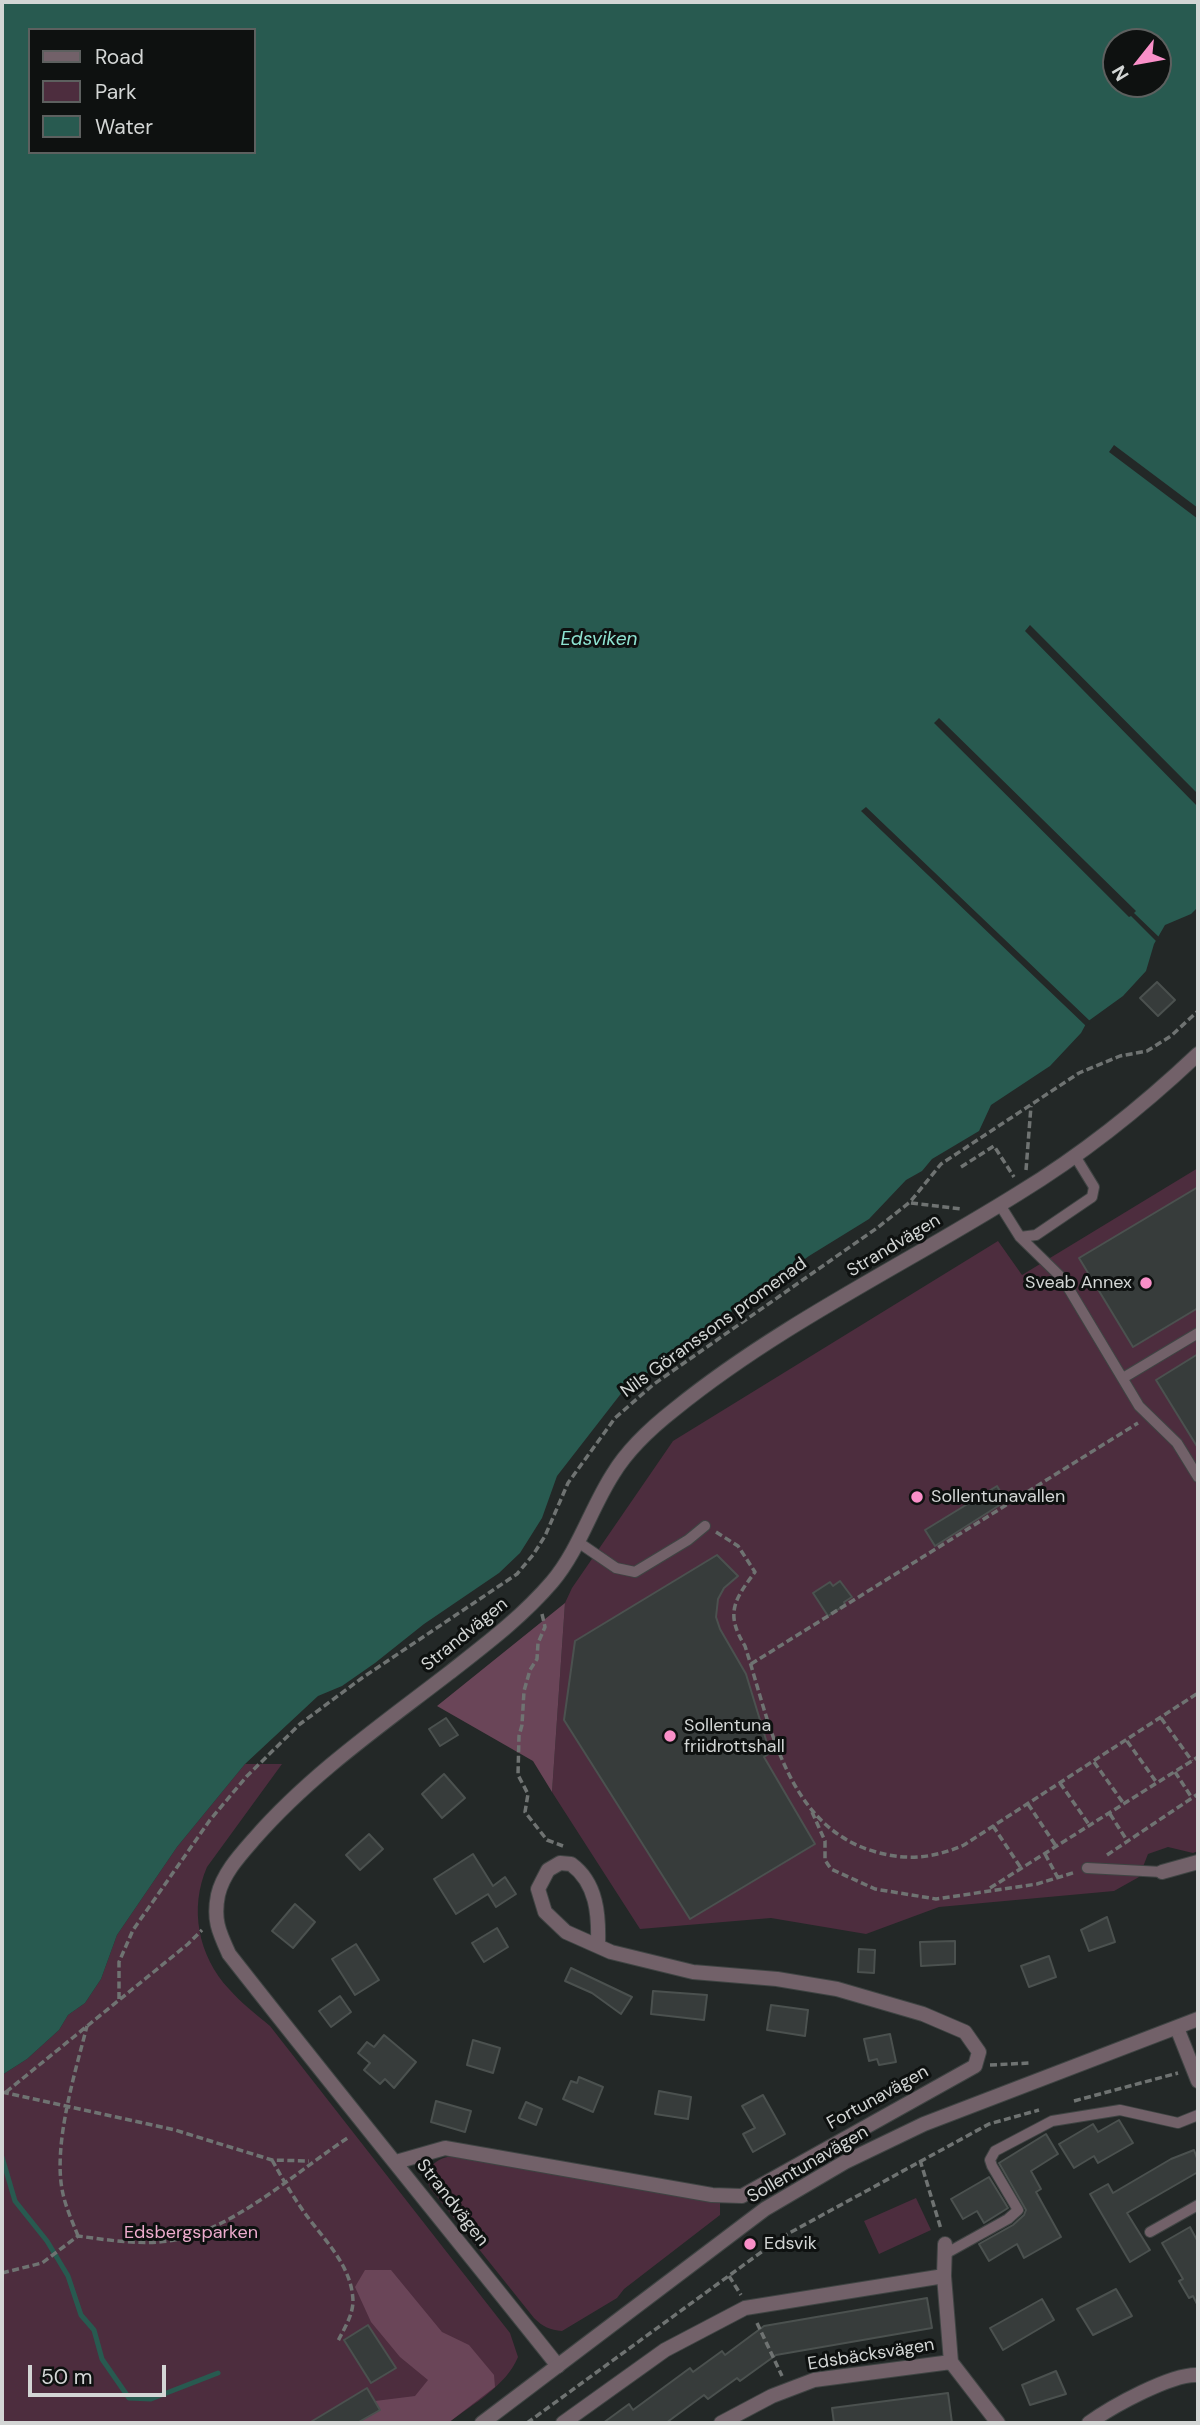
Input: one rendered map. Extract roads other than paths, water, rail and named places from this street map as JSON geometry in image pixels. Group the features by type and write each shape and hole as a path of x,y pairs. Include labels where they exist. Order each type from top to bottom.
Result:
{"street":[{"name":"Strandvägen","path":"558,2366 396,2162 364,2127 229,1954 215,1924 218,1892 234,1862 270,1822 380,1726 518,1618 555,1579 578,1542 614,1472 639,1442 673,1411 714,1379 781,1335 1000,1205 1075,1156 1168,1083 1198,1054"},
{"path":"1162,1872 1198,1862"},
{"path":"560,1863 576,1867 588,1884 595,1902 599,1926 598,1945 566,1932 545,1912 538,1895 540,1882 548,1870 560,1863"},
{"name":"Fortunavägen","path":"396,2162 445,2148 712,2194 742,2196 975,2066 979,2052 965,2032 923,2014 837,1989 777,1979 693,1972 611,1952 598,1945"},
{"name":"Sollentunavägen","path":"482,2423 765,2209 845,2162 924,2124 1198,2019"},
{"path":"1177,2028 1196,2076"},
{"name":"Edsbäcksvägen","path":"945,2249 943,2276 951,2362 998,2423"},
{"path":"563,2423 665,2350 750,2307 943,2276"},
{"name":"Edsbäcksvägen","path":"721,2423 772,2396 814,2380 951,2362"},
{"path":"1089,2423 1151,2388 1190,2374 1198,2375"}],"lane":[{"path":"1020,1237 1036,1235 1092,1197 1094,1186 1075,1156"},
{"path":"1000,1205 1020,1237 1063,1279 1139,1406 1177,1443 1198,1477"},
{"path":"1123,1378 1198,1333"},
{"path":"578,1542 616,1568 635,1572 688,1540 705,1526"},
{"path":"1087,1868 1162,1872"},
{"path":"945,2249 1009,2219 1018,2210 992,2166 990,2160 995,2151 1052,2121 1120,2110 1178,2123 1198,2115"},
{"path":"1150,2232 1198,2205"}],"water":[{"name":"Edsviken","path":"2,2 1198,2 1198,907 1191,914 1165,925 1154,944 1146,971 1123,996 1087,1022 1081,1033 1050,1066 991,1105 979,1131 932,1159 922,1171 906,1180 869,1219 809,1256 714,1324 695,1332 684,1346 623,1391 557,1476 542,1518 520,1553 499,1573 424,1624 375,1663 342,1686 318,1696 245,1764 177,1847 117,1935 101,1979 85,2003 68,2015 59,2030 27,2059 2,2075"}],"waterway":[{"path":"2,2157 15,2201 47,2241 68,2276 81,2315 94,2330 102,2359 129,2398 151,2399 218,2373"}],"place":[{"name":"Sveab Annex","path":"1146,1283"},
{"name":"Sollentunavallen","path":"917,1497"},
{"name":"Sollentuna friidrottshall","path":"670,1736"},
{"name":"Edsvik","path":"750,2244"}],"park label":[{"name":"Edsbergsparken","path":"191,2233"}]}
